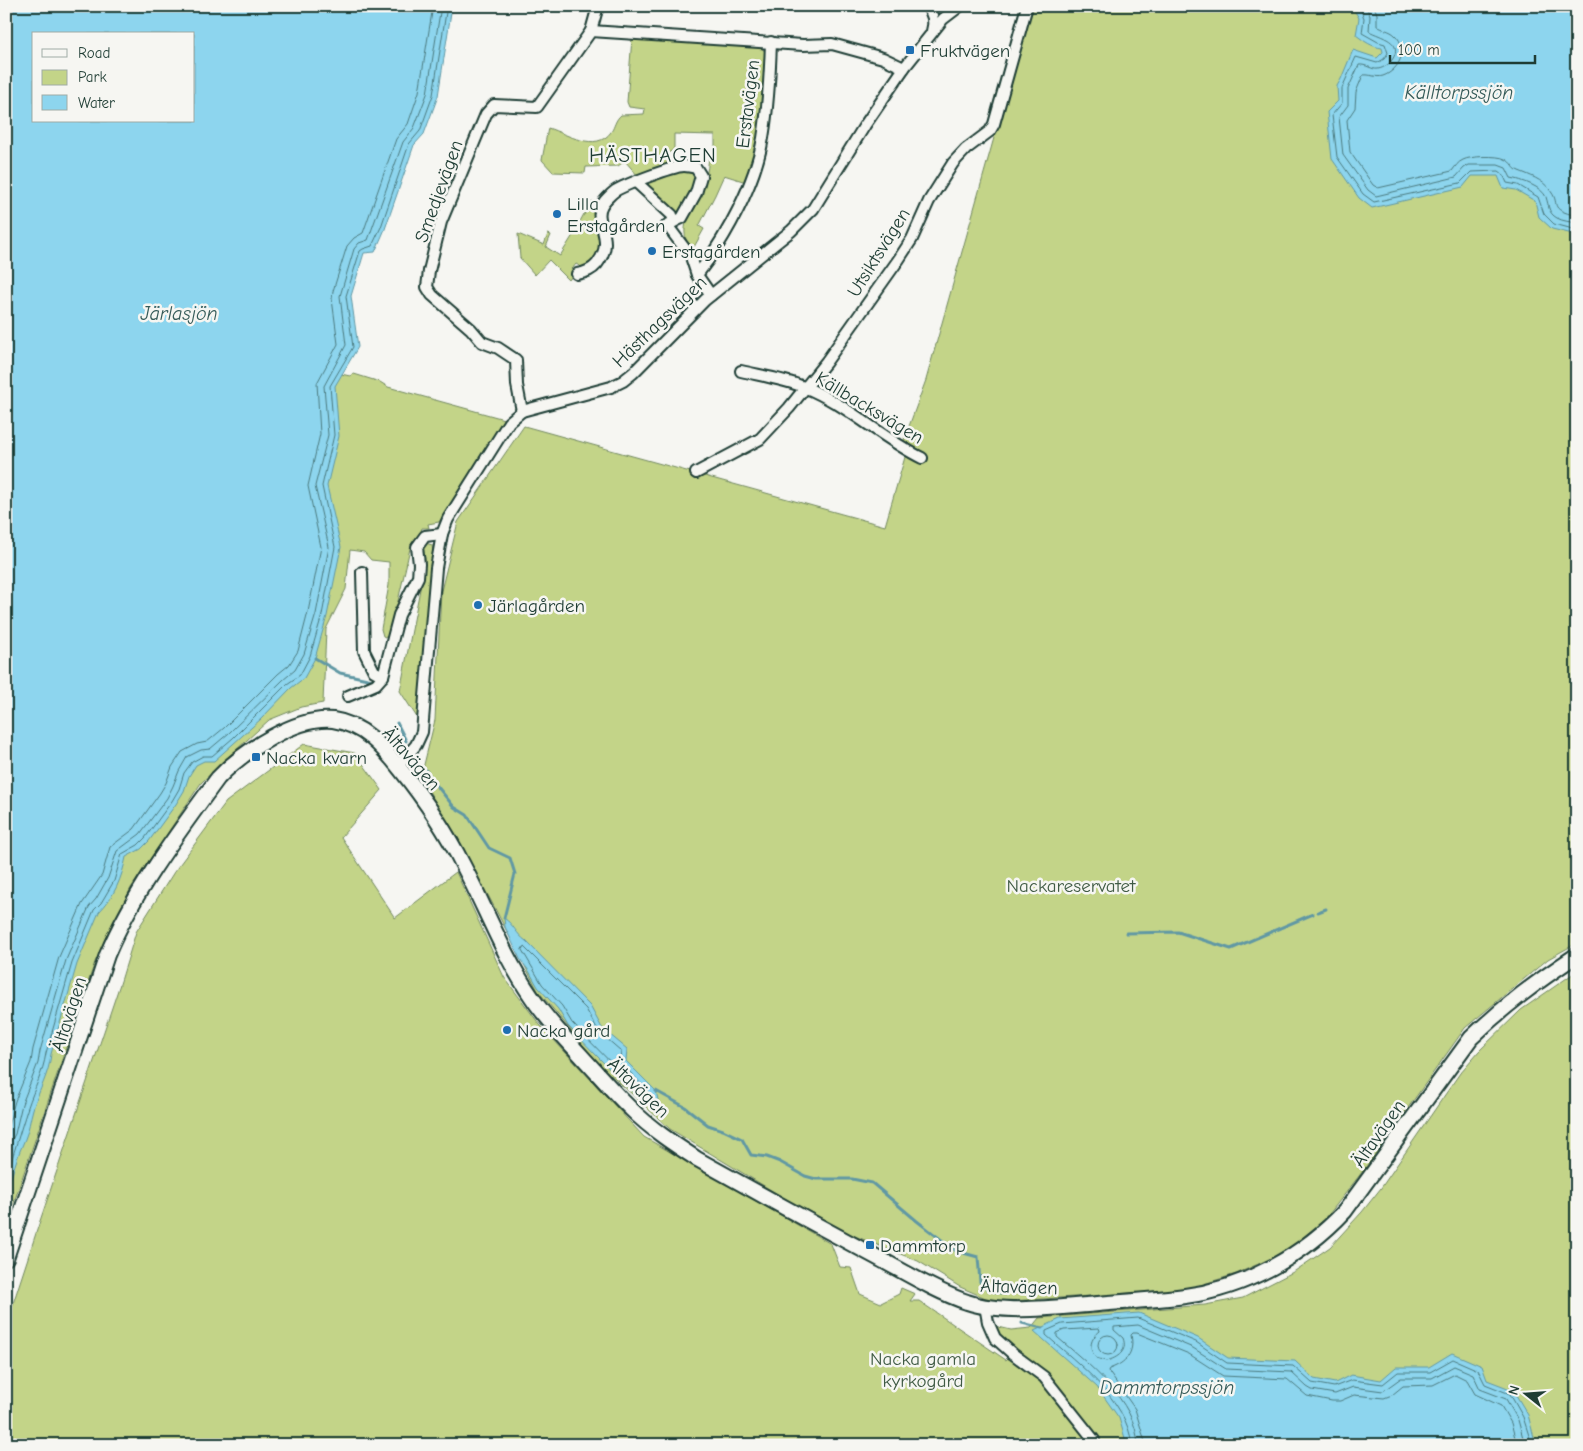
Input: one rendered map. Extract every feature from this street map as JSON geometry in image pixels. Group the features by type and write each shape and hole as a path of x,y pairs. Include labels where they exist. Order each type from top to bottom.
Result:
{"main road":[{"name":"Ältavägen","path":"6,1258 107,955 116,933 156,864 218,778 239,758 290,727 319,720 333,720 358,729 385,750 398,766 426,802 463,865 511,965 532,997 556,1029 632,1110 664,1138 698,1159 925,1283 968,1302 985,1306 1045,1309 1186,1296 1216,1289 1249,1278 1276,1266 1327,1230 1345,1211 1471,1038 1492,1017 1527,989 1577,955"}],"street":[{"name":"Smedjevägen","path":"522,411 517,384 516,360 498,348 482,342 471,329 432,295 427,287 429,271 441,222 486,114 494,104 538,107 591,31 598,6"},
{"path":"926,6 932,13 934,26 932,31"},
{"name":"Hästhagsvägen","path":"398,766 416,745 422,732 436,568 442,534 448,519 509,422 522,411 598,391 624,381 711,295 791,231 813,209 860,133 904,68 932,31 943,19 960,6"},
{"name":"Utsiktsvägen","path":"696,473 760,439 805,387 826,362 899,259 912,239 929,201 953,163 966,149 990,131 994,124 1027,6"},
{"path":"591,31 803,45 832,44 883,58 904,68"},
{"name":"Erstavägen","path":"697,275 736,212 757,162 763,138 771,42"},
{"path":"577,274 593,268 603,256 606,245 603,225 599,216 602,206 616,191 674,168 684,166 696,168 701,176 696,193 682,218 671,223"},
{"path":"636,182 672,215 671,223 691,257 697,275 711,295"},
{"name":"Källbacksvägen","path":"741,372 780,379 805,387 825,397 901,448 922,458"},
{"path":"348,696 376,684 383,676 399,616 418,577 420,564 418,547 425,536 442,534"},
{"path":"362,572 364,651 374,671 383,676"},
{"path":"985,1306 988,1322 995,1338 1013,1354 1044,1376 1094,1440 1095,1445"}],"green space":[{"name":"Nackareservatet","path":"1031,6 1577,6 1577,943 1548,959 1465,1028 1363,1171 1326,1218 1285,1252 1236,1274 1184,1290 995,1302 960,1287 918,1261 832,1227 670,1129 597,1062 538,991 489,897 421,777 435,720 441,591 458,522 524,426 885,526 905,457 901,448 926,380"},
{"path":"632,38 757,45 766,52 761,118 756,153 746,182 724,175 699,226 704,229 691,249 686,241 686,223 705,179 709,156 715,155 715,135 674,134 674,149 664,156 668,163 638,176 625,161 618,166 586,167 585,173 553,172 542,160 548,128 581,140 589,142 598,141 605,138 611,132 621,115 644,114 645,109 629,107 627,102"},
{"path":"687,169 697,175 697,182 680,216 645,184 647,181"},
{"path":"592,201 598,204 602,233 599,258 585,269 576,264 572,269 575,272 569,280 549,260 535,275 520,258 518,234 544,245 548,234 551,235 546,247 560,256 575,232 573,230 575,226 577,227"},
{"path":"341,374 350,376 354,374 380,382 388,387 504,419 439,522 428,524 429,528 422,528 419,536 411,544 396,610 387,638 383,636 381,629 389,585 389,562 371,560 364,552 350,550 346,589 326,629 323,703 301,707 269,720 201,783 131,888 95,962 6,1226 6,474"},
{"path":"426,543 432,545 433,552 418,719 400,691 422,579 425,558 421,550"},
{"name":"Nacka gamla kyrkogård","path":"304,744 355,753 382,790 341,837 395,918 456,872 504,977 540,1025 644,1137 831,1244 840,1267 851,1268 860,1294 881,1303 899,1294 901,1288 915,1294 910,1301 919,1301 1006,1360 1009,1357 986,1324 1011,1330 1031,1328 1039,1318 1205,1305 1243,1298 1295,1271 1330,1247 1362,1212 1381,1188 1460,1073 1479,1051 1521,1010 1577,971 1577,1445 6,1445 6,1325 136,932 174,872 226,802"}],"water":[{"name":"Järlasjön","path":"6,6 452,6 438,96 424,134 414,145 385,229 375,252 364,253 351,296 358,347 335,386 339,436 327,486 341,547 327,616 315,658 304,678 291,688 261,719 214,761 204,761 196,765 176,804 149,841 141,849 126,857 117,887 99,912 77,964 48,1068 6,1194"},
{"name":"Källtorpssjön","path":"1355,6 1577,6 1577,235 1552,229 1539,217 1535,201 1516,190 1503,188 1498,176 1472,176 1463,187 1372,208 1359,198 1332,159 1327,112 1338,101 1337,86 1353,50 1377,58 1383,52 1382,48 1371,45 1356,35 1359,18 1354,10"},
{"path":"504,918 590,1006 602,1028 627,1049 626,1061 656,1091 658,1100 654,1102 639,1097 629,1089 568,1026 558,1009 538,987 520,959 505,927"},
{"name":"Dammtorpssjön","path":"1139,1313 1198,1338 1228,1358 1295,1361 1314,1379 1335,1383 1351,1375 1381,1380 1396,1367 1429,1367 1452,1353 1482,1366 1487,1380 1513,1390 1528,1415 1535,1441 1544,1445 1127,1445 1119,1418 1097,1387 1034,1331 1060,1319"}],"waterway":[{"path":"315,658 340,673 372,680"},
{"path":"397,723 406,741"},
{"path":"424,768 454,807 467,815 489,848 510,858 515,874 504,918"},
{"path":"1318,912 1326,909"},
{"path":"1126,933 1178,932 1231,949 1313,914"},
{"path":"656,1091 685,1107 708,1125 742,1139 751,1155 767,1157 805,1176 816,1179 852,1179 872,1183 956,1251 978,1257 980,1282 989,1290 1005,1294"},
{"path":"1022,1323 1042,1328"}],"place":[{"name":"Fruktvägen","path":"910,50"},
{"name":"Lilla Erstagården","path":"557,214"},
{"name":"Erstagården","path":"652,251"},
{"name":"Järlagården","path":"478,605"},
{"name":"Nacka kvarn","path":"256,757"},
{"name":"Nacka gård","path":"507,1030"},
{"name":"Dammtorp","path":"870,1245"}],"district":[{"name":"HÄSTHAGEN","path":"653,155"}]}
